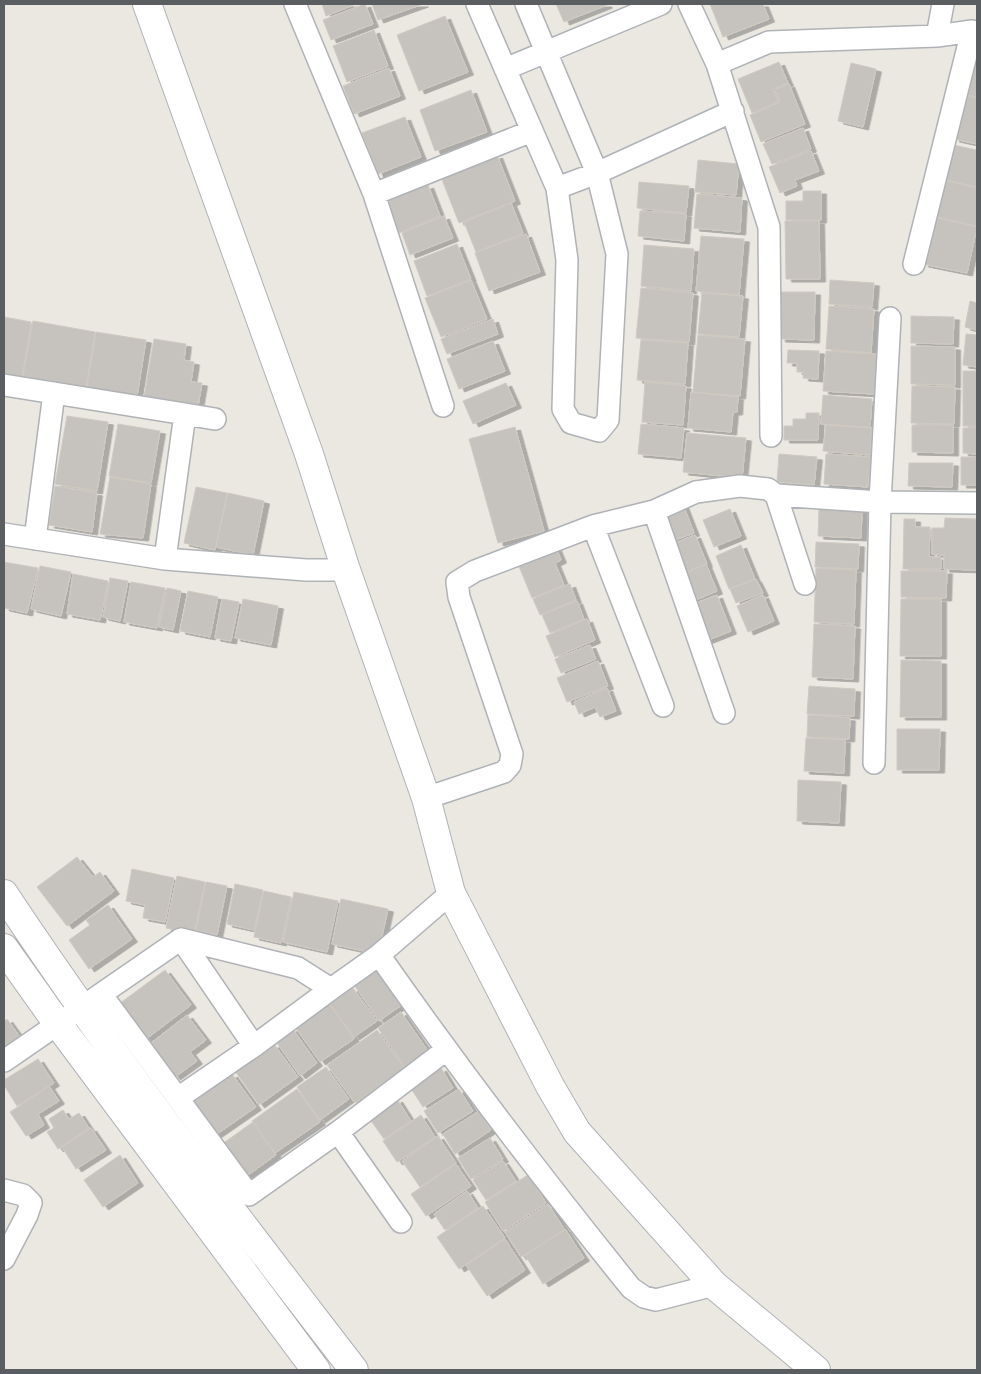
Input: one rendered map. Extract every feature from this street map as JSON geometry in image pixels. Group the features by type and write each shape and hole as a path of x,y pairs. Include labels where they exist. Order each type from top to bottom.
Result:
{"street":[{"path":"146,4 306,444 346,570 426,798 451,893 550,1086 577,1132 714,1285 816,1370"},
{"path":"295,4 374,194 443,406"},
{"path":"477,4 557,188 567,260 563,409 571,423 599,431 608,420 618,254 597,172 526,4"},
{"path":"505,69 661,4"},
{"path":"690,4 717,64 770,227 772,436"},
{"path":"937,36 943,4"},
{"path":"717,64 769,42 937,36 974,32 914,264"},
{"path":"557,188 733,111"},
{"path":"374,194 532,131"},
{"path":"874,763 880,502 890,318"},
{"path":"4,385 215,419"},
{"path":"35,539 54,393"},
{"path":"165,559 185,414"},
{"path":"426,798 504,772 510,765 512,754 458,597 457,582 475,570 593,526 654,511 696,492 740,486 768,489 776,495 880,502 977,503"},
{"path":"776,495 805,584"},
{"path":"654,511 724,713"},
{"path":"593,526 662,706"},
{"path":"4,534 165,559 306,570 346,570"},
{"path":"178,1098 254,1046 379,955 451,893"},
{"path":"4,894 52,967 91,1000 178,1098 249,1195 338,1132 446,1050"},
{"path":"4,1061 181,939 298,968 331,989"},
{"path":"181,939 254,1046"},
{"path":"4,948 58,1024 316,1370"},
{"path":"379,955 446,1050 554,1192 631,1288 644,1297 656,1300 714,1285"},
{"path":"91,1000 213,1186 354,1370"},
{"path":"338,1132 402,1222"},
{"path":"4,1190 23,1195 31,1203 4,1259"}],"building":[{"path":"322,4 356,4 326,16"},
{"path":"365,4 373,24 331,40 323,20"},
{"path":"372,4 423,4 378,20"},
{"path":"556,4 606,4 607,5 564,22"},
{"path":"710,4 763,4 769,19 723,37"},
{"path":"445,16 468,72 419,91 397,35"},
{"path":"374,30 388,66 347,82 333,46"},
{"path":"977,54 977,97 965,95"},
{"path":"779,62 788,83 773,89 778,102 752,113 738,79"},
{"path":"851,63 876,69 863,127 838,121"},
{"path":"389,68 400,96 354,114 343,86"},
{"path":"789,84 805,124 761,142 750,115 780,102 775,90"},
{"path":"471,90 487,132 435,151 420,110"},
{"path":"964,95 977,98 977,144 954,139"},
{"path":"405,117 421,157 378,174 362,133"},
{"path":"803,128 811,149 772,164 763,144"},
{"path":"949,144 977,150 977,187 941,179"},
{"path":"811,151 819,171 795,180 797,186 780,193 769,167"},
{"path":"497,155 515,201 459,223 441,177"},
{"path":"698,160 739,164 736,195 695,192"},
{"path":"943,180 977,188 976,226 934,216"},
{"path":"639,182 689,186 686,213 637,208"},
{"path":"428,185 440,216 399,233 386,201"},
{"path":"803,191 821,191 821,220 786,220 786,201 803,201"},
{"path":"697,194 742,198 740,232 694,228"},
{"path":"511,203 523,233 476,252 464,222"},
{"path":"640,211 686,214 684,241 638,236"},
{"path":"444,216 453,238 410,255 402,233"},
{"path":"934,217 977,227 967,273 923,264"},
{"path":"785,221 819,221 820,279 786,279"},
{"path":"526,234 540,272 489,291 475,253"},
{"path":"701,236 744,239 739,295 696,291"},
{"path":"457,244 471,279 427,296 414,261"},
{"path":"644,245 694,249 691,291 641,286"},
{"path":"471,280 487,319 441,337 425,298"},
{"path":"830,280 874,283 872,307 829,304"},
{"path":"641,288 693,293 689,342 636,338"},
{"path":"780,292 815,292 814,340 780,339"},
{"path":"702,293 743,296 739,337 698,334"},
{"path":"970,301 977,303 977,330 965,327"},
{"path":"829,306 874,309 871,353 826,349"},
{"path":"911,316 954,317 953,344 911,343"},
{"path":"4,317 31,322 22,378 4,375"},
{"path":"493,319 498,334 447,354 441,339"},
{"path":"33,321 95,332 86,387 23,376"},
{"path":"96,332 146,340 137,396 87,387"},
{"path":"966,334 977,335 977,367 963,365"},
{"path":"698,335 745,339 740,396 693,392"},
{"path":"154,339 186,344 184,360 194,362 191,382 202,383 198,406 144,397"},
{"path":"641,340 688,343 685,384 637,380"},
{"path":"493,341 505,371 459,389 447,359"},
{"path":"911,346 955,347 955,385 911,384"},
{"path":"788,350 819,351 818,379 803,378 804,372 797,372 797,363 787,363"},
{"path":"826,351 877,354 874,394 823,391"},
{"path":"963,371 977,371 977,426 963,426"},
{"path":"645,382 686,386 683,425 642,422"},
{"path":"506,383 516,405 473,424 463,401"},
{"path":"912,386 955,387 954,424 911,423"},
{"path":"691,392 738,397 737,412 733,412 731,432 688,428"},
{"path":"823,395 872,399 870,427 821,424"},
{"path":"806,413 819,413 818,440 784,440 784,426 793,426 793,419 806,419"},
{"path":"67,416 108,422 97,491 55,484"},
{"path":"118,424 160,431 151,483 109,476"},
{"path":"641,424 684,428 681,458 638,454"},
{"path":"826,425 872,428 870,455 823,451"},
{"path":"912,425 953,425 953,453 912,452"},
{"path":"515,427 544,531 498,543 469,439"},
{"path":"963,428 977,428 977,454 963,453"},
{"path":"687,433 746,438 742,478 683,472"},
{"path":"779,454 817,457 814,485 777,482"},
{"path":"826,454 871,457 868,487 824,484"},
{"path":"961,457 977,457 977,485 961,485"},
{"path":"909,463 953,463 952,487 908,486"},
{"path":"110,477 151,484 143,538 100,534"},
{"path":"55,486 97,493 92,532 49,525"},
{"path":"196,487 227,493 215,550 184,543"},
{"path":"228,493 264,501 253,555 216,547"},
{"path":"682,502 694,533 670,542 658,512"},
{"path":"819,507 862,510 861,538 818,536"},
{"path":"730,509 741,536 714,547 703,520"},
{"path":"945,518 977,519 977,570 944,569 944,555 932,554 932,528 944,528"},
{"path":"904,519 915,519 915,527 930,527 929,557 941,557 941,569 903,569"},
{"path":"695,535 707,564 680,575 668,546"},
{"path":"816,542 859,544 858,569 815,567"},
{"path":"554,543 561,560 555,563 564,585 532,598 516,559"},
{"path":"741,545 755,579 729,589 716,556"},
{"path":"4,562 38,568 27,613 4,608"},
{"path":"706,564 717,591 689,603 678,576"},
{"path":"40,566 71,572 61,616 31,609"},
{"path":"816,568 856,570 854,624 814,622"},
{"path":"901,571 947,571 946,598 901,597"},
{"path":"73,574 108,581 100,620 67,614"},
{"path":"110,578 128,581 120,621 103,617"},
{"path":"756,579 763,593 736,603 730,589"},
{"path":"131,582 165,588 157,628 124,622"},
{"path":"570,584 576,600 540,615 533,599"},
{"path":"167,588 181,591 173,630 159,627"},
{"path":"188,591 218,597 210,637 180,631"},
{"path":"717,595 731,631 703,642 688,606"},
{"path":"763,595 774,621 748,632 737,606"},
{"path":"222,599 239,602 231,641 215,638"},
{"path":"243,599 278,606 271,645 235,638"},
{"path":"901,599 941,599 941,656 900,656"},
{"path":"577,601 584,619 550,633 542,615"},
{"path":"587,619 595,640 555,657 546,636"},
{"path":"814,624 855,626 853,679 812,677"},
{"path":"590,645 596,659 561,673 555,659"},
{"path":"901,660 941,661 941,717 900,717"},
{"path":"598,661 608,686 567,702 557,678"},
{"path":"809,686 855,689 854,716 807,714"},
{"path":"607,688 616,711 600,717 595,707 579,714 574,702"},
{"path":"808,715 850,718 849,739 807,737"},
{"path":"897,729 940,729 939,770 897,770"},
{"path":"806,738 845,740 844,773 804,771"},
{"path":"798,780 841,782 839,823 797,821"},
{"path":"77,857 93,877 100,872 114,891 67,926 37,887"},
{"path":"132,869 174,878 165,922 143,918 145,905 126,901"},
{"path":"177,876 205,882 194,934 166,928"},
{"path":"206,882 227,886 217,935 196,930"},
{"path":"235,884 263,890 254,930 227,924"},
{"path":"264,891 291,897 281,943 254,937"},
{"path":"294,892 338,901 327,952 283,942"},
{"path":"341,899 388,909 378,954 332,944"},
{"path":"108,905 132,939 89,969 69,940 90,925 86,920"},
{"path":"379,963 406,1002 379,1021 352,982"},
{"path":"165,970 191,1005 146,1039 119,1004"},
{"path":"353,988 377,1021 354,1037 330,1004"},
{"path":"329,1003 354,1039 320,1062 295,1027"},
{"path":"401,1012 428,1051 405,1067 378,1028"},
{"path":"187,1015 206,1040 190,1052 197,1061 175,1077 150,1044"},
{"path":"7,1019 20,1037 4,1049 4,1022"},
{"path":"292,1028 317,1063 300,1076 275,1040"},
{"path":"377,1030 404,1068 355,1103 327,1065"},
{"path":"274,1044 298,1077 259,1105 235,1071"},
{"path":"38,1059 54,1083 17,1106 4,1085 4,1080"},
{"path":"326,1067 349,1099 320,1120 297,1087"},
{"path":"441,1068 453,1088 423,1107 410,1087"},
{"path":"232,1074 256,1107 214,1136 191,1103"},
{"path":"49,1086 59,1101 38,1114 44,1125 26,1136 10,1112"},
{"path":"297,1089 320,1122 275,1153 252,1121"},
{"path":"459,1089 473,1111 438,1133 424,1111"},
{"path":"397,1099 411,1121 384,1139 369,1118"},
{"path":"63,1110 69,1119 79,1113 89,1128 58,1149 47,1132 54,1128 49,1119"},
{"path":"479,1111 491,1130 455,1154 443,1134"},
{"path":"421,1115 435,1137 397,1162 383,1141"},
{"path":"253,1122 276,1155 241,1180 218,1147"},
{"path":"91,1128 106,1150 76,1169 62,1147"},
{"path":"438,1136 456,1163 420,1187 402,1161"},
{"path":"490,1138 503,1159 471,1179 458,1158"},
{"path":"120,1155 138,1183 103,1207 84,1180"},
{"path":"503,1161 516,1181 486,1200 473,1180"},
{"path":"456,1164 471,1186 426,1216 411,1194"},
{"path":"528,1175 546,1203 503,1231 485,1202"},
{"path":"467,1191 478,1208 445,1230 434,1214"},
{"path":"548,1204 565,1230 521,1257 505,1232"},
{"path":"483,1206 505,1238 459,1269 437,1237"},
{"path":"565,1229 584,1258 543,1284 525,1255"},
{"path":"505,1239 525,1270 487,1296 466,1265"}]}
